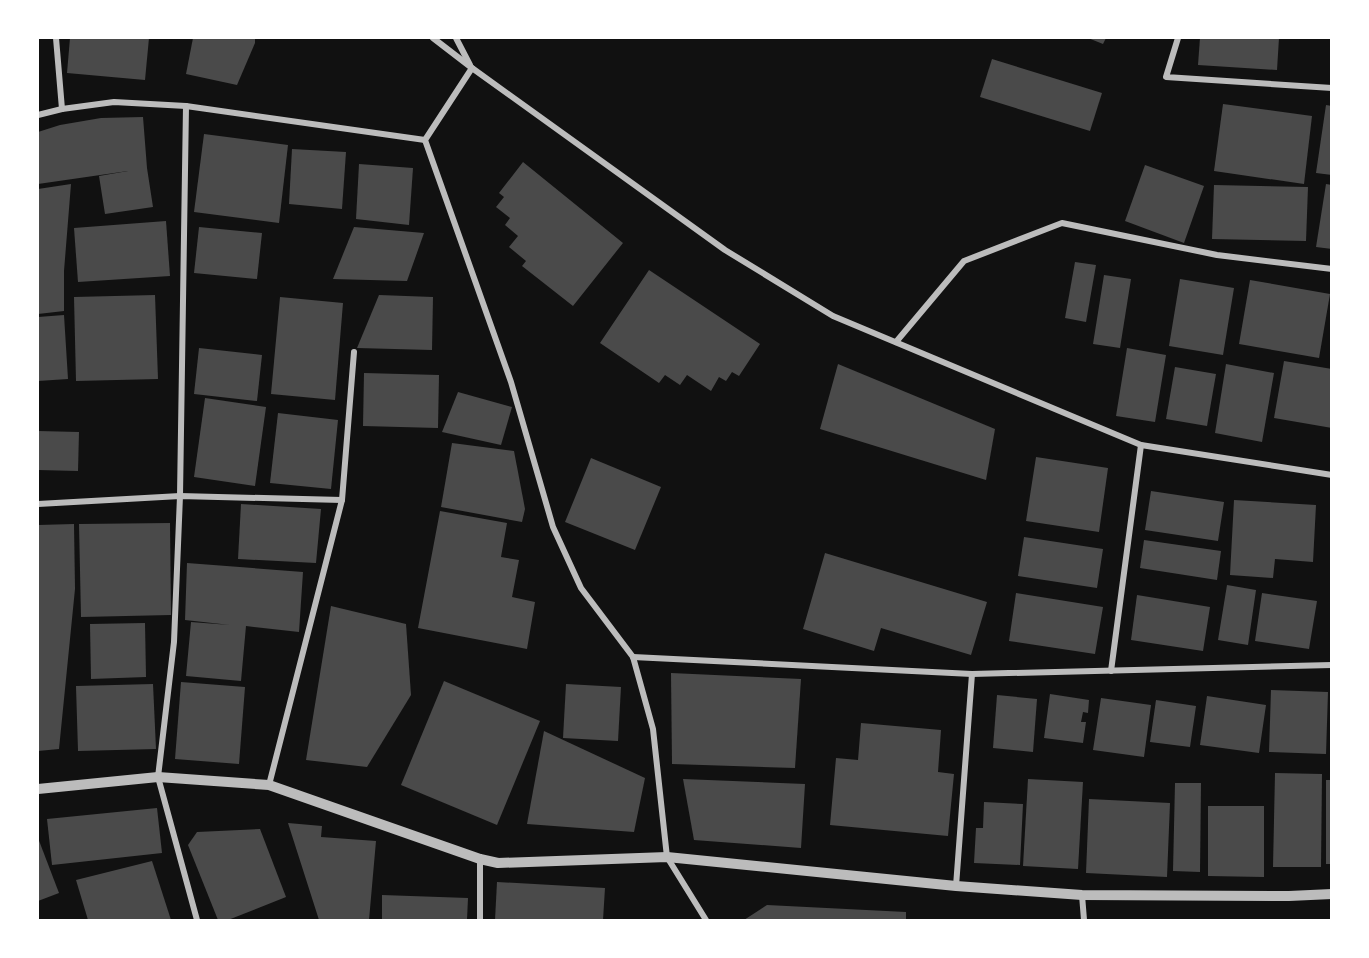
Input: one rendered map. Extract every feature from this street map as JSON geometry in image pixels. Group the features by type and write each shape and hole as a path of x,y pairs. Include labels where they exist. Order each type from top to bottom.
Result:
{"street":[{"path":"56,38 62,109"},
{"path":"433,38 725,250 833,316 1141,445 1332,475"},
{"path":"456,38 472,68"},
{"path":"1178,38 1166,76 1332,87"},
{"path":"425,140 472,68"},
{"path":"38,115 62,109 114,102 186,106 425,140"},
{"path":"186,106 180,496 174,642 158,777 197,921"},
{"path":"425,140 510,382 553,527 581,588 633,657 652,729 667,857 706,921"},
{"path":"896,342 964,261 1062,223 1216,255 1332,269"},
{"path":"269,785 342,500 354,352"},
{"path":"1111,671 1141,445"},
{"path":"38,504 180,496 342,500"},
{"path":"633,657 972,675 1332,665"},
{"path":"956,886 972,675"},
{"path":"38,789 158,777 269,785 480,859 498,863 667,857 956,886 1083,895 1289,896 1332,894"},
{"path":"480,859 480,921"},
{"path":"1083,895 1084,921"},
{"path":"700,911 700,921"}],"building":[{"path":"70,38 149,38 145,80 67,73"},
{"path":"193,38 255,38 237,85 186,74"},
{"path":"1088,38 1106,38 1103,44"},
{"path":"1200,38 1279,38 1277,70 1198,65"},
{"path":"992,59 1102,93 1090,131 980,97"},
{"path":"1223,104 1312,116 1304,184 1214,171"},
{"path":"1326,105 1332,106 1332,175 1316,173"},
{"path":"143,117 153,207 105,214 99,176 128,171 38,184 38,132 60,125 101,118"},
{"path":"204,134 288,145 279,223 194,212"},
{"path":"292,149 346,152 342,209 289,204"},
{"path":"523,162 623,243 573,306 522,266 526,261 509,247 518,236 505,225 510,218 496,207 504,197 499,193"},
{"path":"359,164 413,168 409,225 356,219"},
{"path":"1145,165 1204,186 1184,243 1125,221"},
{"path":"71,184 64,271 64,311 38,314 38,189"},
{"path":"1326,184 1332,185 1332,249 1316,247"},
{"path":"1214,185 1308,187 1306,241 1212,239"},
{"path":"166,221 170,276 78,282 74,228"},
{"path":"199,227 262,233 257,279 194,273"},
{"path":"354,227 424,233 407,281 333,279"},
{"path":"1075,262 1096,265 1086,322 1065,318"},
{"path":"649,270 760,344 739,376 732,372 726,381 719,377 711,391 687,375 680,385 665,375 659,383 600,343"},
{"path":"1104,275 1131,279 1120,348 1093,344"},
{"path":"1180,279 1234,288 1223,355 1169,346"},
{"path":"1250,280 1330,294 1319,358 1239,344"},
{"path":"155,295 158,379 76,381 74,297"},
{"path":"379,295 433,297 432,350 357,348"},
{"path":"280,297 343,303 335,400 271,394"},
{"path":"64,315 68,379 38,381 38,317"},
{"path":"199,348 262,355 257,401 194,394"},
{"path":"1127,348 1166,355 1155,422 1116,416"},
{"path":"1284,361 1332,369 1332,428 1274,418"},
{"path":"838,364 995,429 986,480 820,429"},
{"path":"1226,364 1274,373 1262,442 1215,433"},
{"path":"1175,367 1216,374 1207,426 1166,419"},
{"path":"364,373 439,375 438,428 363,426"},
{"path":"458,392 512,407 501,445 442,432"},
{"path":"205,398 266,407 255,486 194,477"},
{"path":"278,413 338,420 331,489 270,483"},
{"path":"38,431 79,432 78,471 38,470"},
{"path":"452,443 514,451 525,509 522,522 441,507"},
{"path":"1036,457 1108,468 1099,532 1026,521"},
{"path":"591,458 661,487 635,550 565,522"},
{"path":"1151,491 1224,502 1218,541 1145,530"},
{"path":"1234,500 1316,505 1313,562 1275,559 1273,578 1230,575"},
{"path":"241,504 321,509 316,563 238,559"},
{"path":"440,511 507,523 501,557 519,560 512,597 535,602 527,649 418,628"},
{"path":"170,523 171,615 81,617 79,524"},
{"path":"74,524 75,589 59,749 38,751 38,525"},
{"path":"1024,537 1103,549 1097,588 1018,576"},
{"path":"1144,540 1221,551 1217,580 1140,568"},
{"path":"825,553 987,602 971,655 881,628 874,651 803,629"},
{"path":"187,563 303,572 299,632 246,626 241,681 186,676 191,622 230,625 185,620"},
{"path":"1227,585 1256,590 1248,645 1218,640"},
{"path":"1016,593 1103,607 1095,654 1009,641"},
{"path":"1262,593 1317,601 1309,649 1255,641"},
{"path":"1137,595 1210,607 1203,651 1131,640"},
{"path":"331,606 406,624 411,695 367,767 306,760"},
{"path":"145,623 146,677 91,679 90,624"},
{"path":"671,673 801,679 795,768 672,764"},
{"path":"444,681 540,721 497,825 401,785"},
{"path":"181,682 245,687 239,764 175,759"},
{"path":"153,684 156,749 78,751 76,686"},
{"path":"566,684 621,687 618,741 563,738"},
{"path":"1271,690 1328,692 1326,754 1269,752"},
{"path":"1050,694 1089,700 1088,713 1083,712 1081,722 1086,722 1083,743 1044,738"},
{"path":"997,695 1037,699 1033,752 993,748"},
{"path":"1207,696 1266,705 1259,753 1200,745"},
{"path":"1101,698 1151,705 1144,757 1093,750"},
{"path":"1156,700 1196,706 1190,747 1150,742"},
{"path":"861,723 941,730 938,772 954,774 948,836 830,825 836,758 858,760"},
{"path":"544,731 645,778 634,832 527,824"},
{"path":"1275,773 1322,774 1321,867 1273,867"},
{"path":"683,779 805,784 801,848 694,840"},
{"path":"1028,779 1083,782 1078,869 1023,866"},
{"path":"1326,780 1332,780 1332,864 1326,864"},
{"path":"1175,783 1201,783 1200,872 1173,871"},
{"path":"1089,799 1170,803 1167,877 1086,873"},
{"path":"984,802 1023,804 1020,865 974,863 976,828 983,828"},
{"path":"1208,806 1264,806 1264,877 1208,876"},
{"path":"157,808 162,853 52,865 47,819"},
{"path":"288,823 322,826 321,837 376,841 369,920 319,920"},
{"path":"260,829 286,897 228,920 218,920 188,845 197,832"},
{"path":"38,838 59,893 38,901"},
{"path":"152,861 171,920 88,920 76,880"},
{"path":"497,882 605,888 603,920 495,920"},
{"path":"382,895 468,898 467,920 382,920"},
{"path":"767,905 906,912 906,920 744,920"}]}
